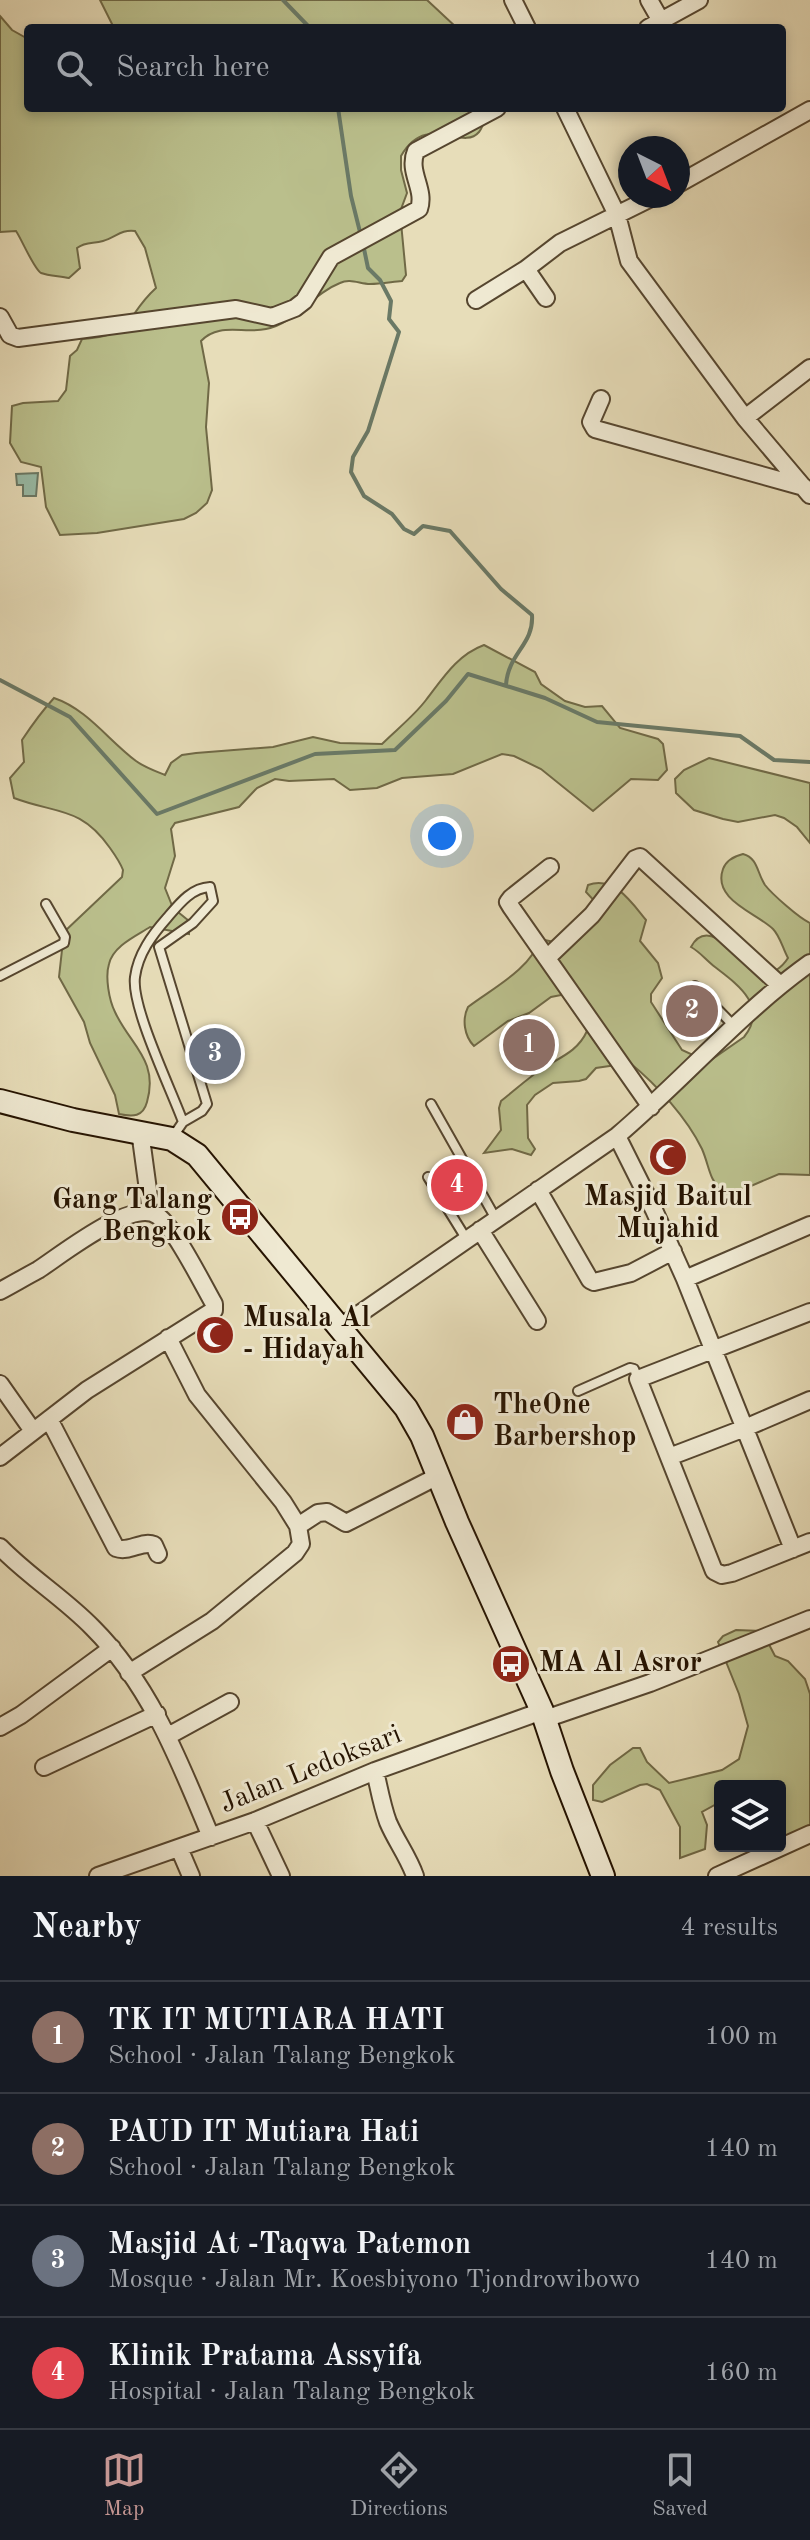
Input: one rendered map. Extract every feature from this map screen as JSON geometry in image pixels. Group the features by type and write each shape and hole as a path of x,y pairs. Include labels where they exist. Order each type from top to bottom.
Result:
{"main road":[{"path":"0,1101 73,1120 140,1131 177,1130 406,1408 422,1436 544,1715 603,1876"}],"street":[{"path":"513,0 525,24"},
{"path":"649,0 654,24 699,0"},
{"path":"690,177 810,110"},
{"path":"0,317 10,335 18,338 236,309 280,316 304,301 331,257 419,209 421,203 411,161 416,151 489,112"},
{"path":"567,112 617,215 629,261 745,418 807,491"},
{"path":"476,300 526,269 560,243 631,208"},
{"path":"526,269 546,298"},
{"path":"745,418 810,368"},
{"path":"601,399 591,422 595,429 807,491"},
{"path":"547,958 574,935 635,859 640,857 780,985"},
{"path":"550,867 508,902 651,1107"},
{"path":"339,1328 617,1136 780,985 810,963"},
{"path":"140,1131 151,1212"},
{"path":"617,1136 685,1279 793,1549"},
{"path":"538,1190 594,1282 624,1276 673,1251"},
{"path":"0,1291 102,1226 140,1212 151,1212 166,1225 214,1304 210,1314 122,1366 0,1457"},
{"path":"685,1279 810,1225"},
{"path":"474,1235 537,1321"},
{"path":"810,1312 638,1379 711,1566 718,1574 732,1573 810,1542"},
{"path":"129,1673 212,1621 295,1553 301,1544 298,1526 256,1465 197,1395 168,1338"},
{"path":"0,1384 33,1431"},
{"path":"669,1457 810,1400"},
{"path":"49,1419 116,1548 123,1550 150,1543 158,1554"},
{"path":"298,1526 318,1513 327,1512 346,1523 438,1476"},
{"path":"0,1547 24,1572 75,1611 112,1648 157,1714 211,1837"},
{"name":"Jalan Ledoksari","path":"103,1875 255,1821 375,1771 650,1683 810,1619"},
{"path":"0,1727 112,1648"},
{"path":"168,1736 230,1702"},
{"path":"44,1767 157,1714"},
{"path":"375,1771 386,1818 394,1836 403,1846 415,1876"},
{"path":"255,1821 281,1876"},
{"path":"717,1876 810,1834"},
{"path":"179,1848 191,1876"}],"lane":[{"path":"152,937 159,947 207,1104 177,1130 135,990 140,958 152,937 188,896 210,887 213,901 184,930 159,947"},
{"path":"0,976 64,943 65,937 46,904"},
{"path":"695,986 736,1027"},
{"path":"431,1104 496,1219"},
{"path":"428,1177 474,1235"},
{"path":"578,1391 630,1368 634,1369 638,1379"}],"shaded area":[{"path":"100,0 427,0 453,24 112,24"},
{"path":"0,16 12,30 24,37 24,112 488,112 481,130 472,137 422,136 411,143 401,156 407,193 400,212 406,275 402,281 370,284 344,282 330,288 277,326 257,330 223,330 201,341 209,383 206,427 212,490 207,503 184,519 97,533 60,535 46,507 41,467 21,462 10,443 12,406 58,401 66,390 70,356 82,339 112,334 121,329 156,288 145,248 135,231 126,231 77,248 80,268 69,278 41,273 16,231 0,232"},
{"path":"38,473 36,496 23,496 23,485 17,485 16,474"},
{"path":"484,645 535,672 541,684 565,701 585,707 602,706 620,728 658,739 663,744 667,770 658,780 631,779 593,811 541,769 514,756 502,754 453,774 402,778 377,788 350,790 334,779 275,779 257,788 239,807 175,823 171,829 175,856 165,888 173,908 189,921 189,934 150,927 115,952 108,969 108,988 113,1007 146,1064 150,1087 143,1111 133,1115 119,1114 115,1095 90,1043 84,1022 59,977 64,932 122,877 123,870 110,848 89,825 67,813 14,798 10,778 24,762 22,740 41,713 54,698 66,703 87,717 136,761 165,775 171,763 182,755 196,753 273,747 313,737 340,743 382,744 416,712 458,661"},
{"path":"709,758 810,783 810,843 797,827 775,815 738,822 694,810 676,793 675,779 684,770"},
{"path":"743,854 754,862 768,889 810,923 810,1175 779,1174 737,1192 723,1194 712,1177 702,1149 680,1114 630,1063 596,1068 586,1079 553,1083 535,1095 527,1105 528,1138 535,1149 531,1155 512,1149 484,1153 501,1130 501,1101 537,1072 574,1049 587,1031 566,994 551,997 529,1013 508,1021 474,1046 466,1032 466,1012 468,1007 520,969 540,939 554,942 600,907 586,892 588,885 597,883 614,887 646,920 640,941 658,963 662,978 651,994 651,1002 682,1050 708,1062 744,1037 753,1015 747,997 691,947 698,938 716,938 760,976 776,970 788,958 773,929 738,905 724,889 721,880 724,866"},
{"path":"736,1630 762,1631 775,1656 788,1661 805,1679 810,1694 810,1831 786,1838 786,1780 714,1780 714,1805 702,1812 707,1825 705,1849 680,1858 680,1827 660,1790 647,1784 640,1785 602,1802 593,1800 593,1785 610,1765 633,1748 640,1748 647,1762 669,1783 722,1770 739,1759 748,1726 718,1642"}],"waterway":[{"path":"283,0 306,24"},
{"path":"339,112 351,196 361,236"},
{"path":"363,244 368,268 380,280 391,301 389,319 399,332 368,431 353,457 351,472 364,496 392,514 404,529 414,534 423,526 450,531 501,589 532,615 529,634 511,665 506,685"},
{"path":"0,680 70,717 157,814 315,754 395,750 446,701 468,674 545,698 597,722 740,736 774,760 810,762"}],"place":[{"name":"PAUD IT Mutiara Hati","path":"692,1011"},
{"name":"TK IT MUTIARA HATI","path":"529,1045"},
{"name":"Masjid At -Taqwa Patemon","path":"215,1054"},
{"name":"Masjid Baitul Mujahid","path":"668,1157"},
{"name":"Klinik Pratama Assyifa","path":"457,1185"},
{"name":"Gang Talang Bengkok","path":"240,1217"},
{"name":"Musala Al - Hidayah","path":"215,1335"},
{"name":"TheOne Barbershop","path":"465,1422"},
{"name":"MA Al Asror","path":"511,1664"}]}
